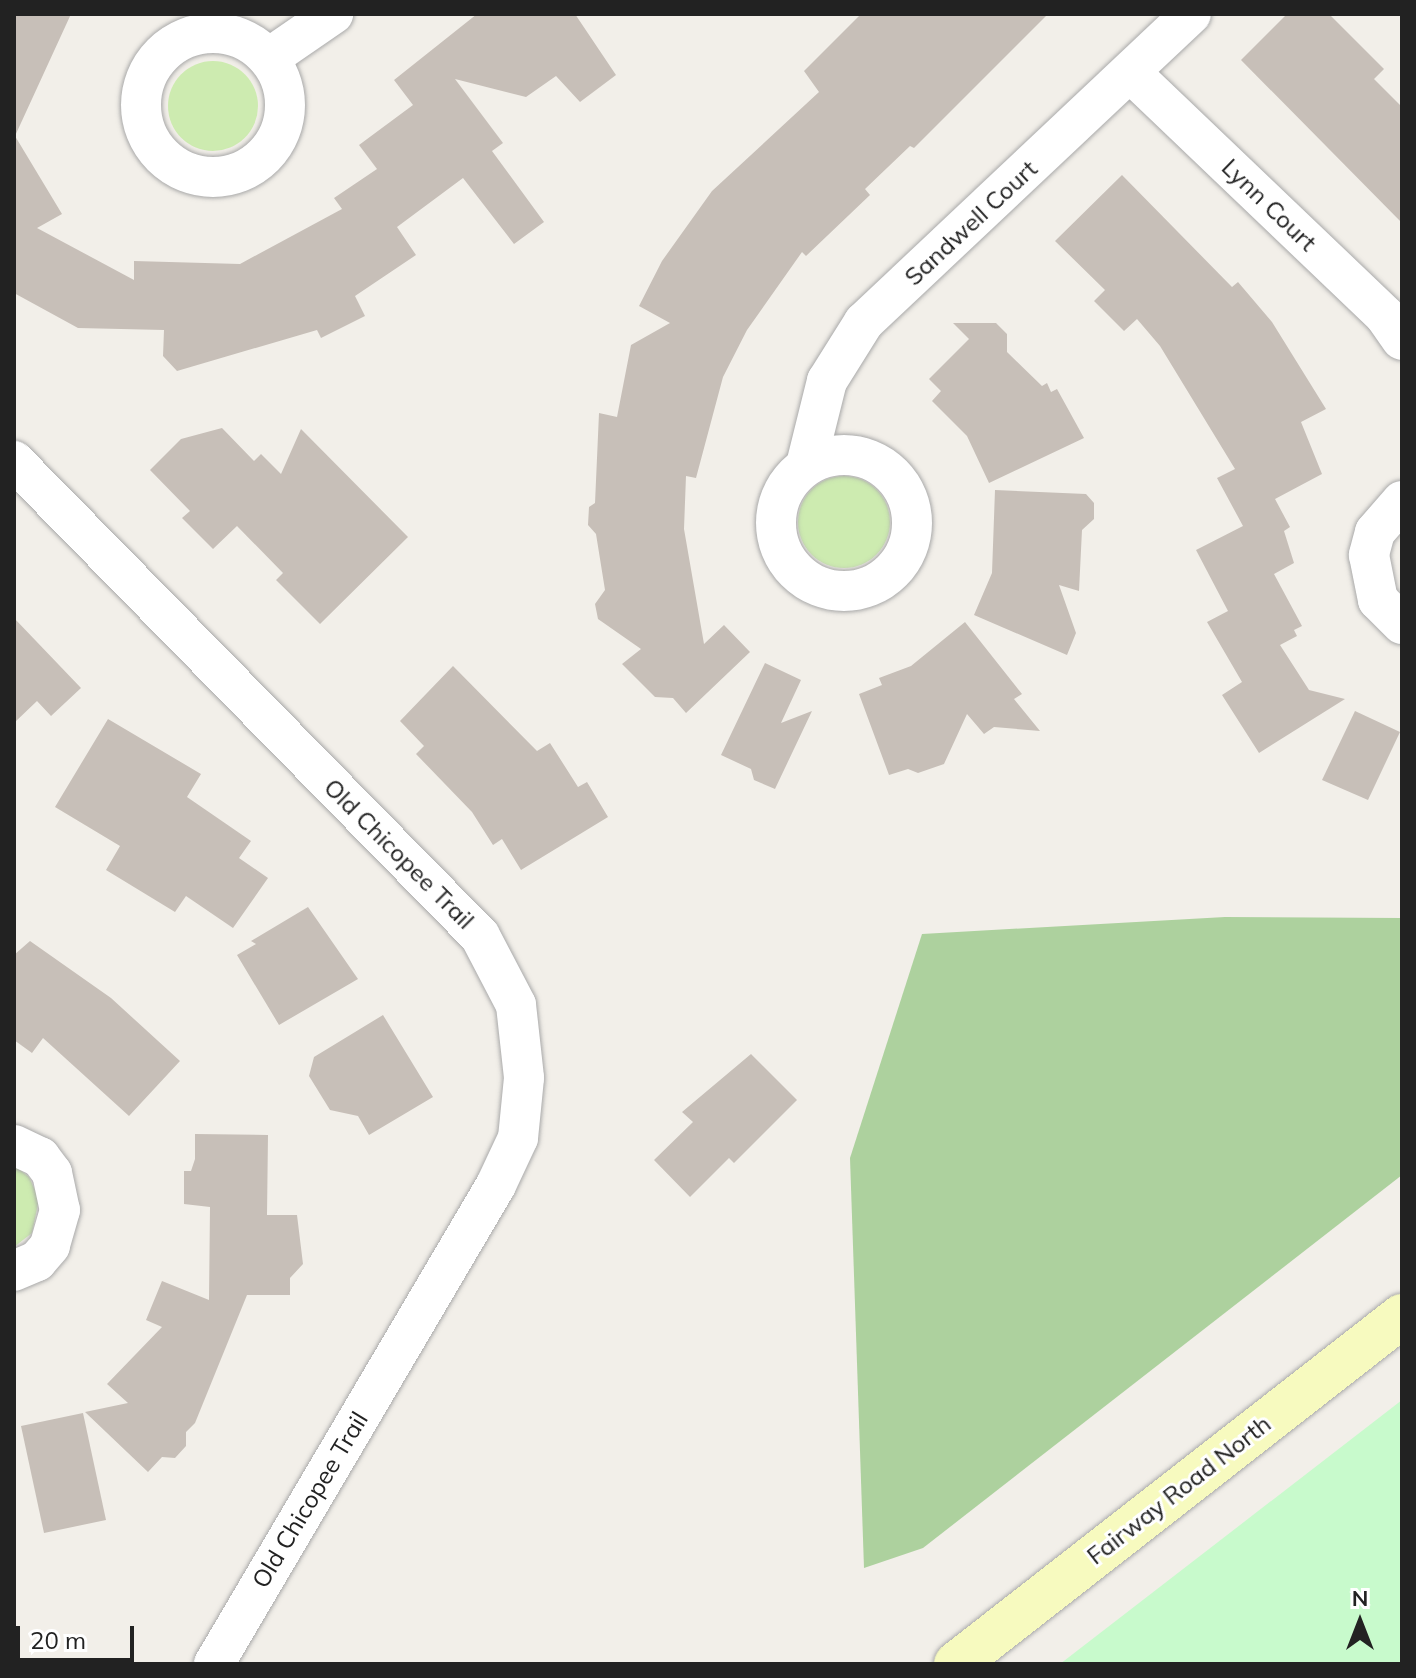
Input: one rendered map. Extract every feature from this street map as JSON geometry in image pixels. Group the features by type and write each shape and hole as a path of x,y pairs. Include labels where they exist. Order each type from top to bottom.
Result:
{"main road":[{"name":"Fairway Road North","path":"956,1664 1402,1316"}],"street":[{"path":"269,58 333,14"},
{"name":"Sandwell Court","path":"806,465 827,381 864,322 1132,74 1191,14"},
{"name":"Lynn Court","path":"1132,74 1385,316 1402,340"},
{"name":"Old Chicopee Trail","path":"14,461 480,936 516,1005 523,1093 518,1138 496,1185 214,1664"},
{"path":"1402,501 1375,532 1369,555 1378,600 1402,624"},
{"path":"14,1145 40,1157 52,1173 60,1210 50,1246 37,1261 14,1271"}],"green space":[{"path":"213,61 230,64 245,74 255,89 258,106 255,123 245,138 230,148 213,151 196,148 181,138 171,123 168,106 171,89 181,74 196,64"},
{"path":"844,476 861,480 876,490 886,505 890,522 886,539 876,554 861,564 844,568 827,564 812,554 802,539 798,522 802,505 812,490 827,480"},
{"path":"1225,917 1402,918 1402,1175 923,1548 864,1568 850,1158 922,934"},
{"path":"14,1165 29,1177 39,1199 32,1233 14,1247"},
{"path":"1402,1400 1402,1664 1060,1664"}],"building":[{"path":"14,14 71,14 15,136 62,214 37,228 134,280 134,261 240,264 342,209 334,198 377,169 359,145 413,105 394,80 477,14 575,14 616,75 580,102 556,76 526,97 455,79 503,143 492,151 544,222 514,244 463,178 397,227 416,255 355,296 365,316 321,338 317,330 177,371 163,356 164,330 78,328 14,293"},
{"path":"861,14 1048,14 914,148 910,146 865,189 870,195 806,256 802,252 747,330 723,377 696,478 686,476 684,529 704,644 724,625 750,652 686,713 673,698 655,697 622,664 641,649 598,619 595,604 605,590 596,534 588,525 589,507 595,503 599,413 617,417 631,345 670,323 639,306 662,261 712,191 819,92 804,71"},
{"path":"1287,14 1329,14 1384,69 1374,79 1402,107 1402,223 1241,60"},
{"path":"1122,175 1232,287 1238,282 1272,322 1326,409 1301,422 1322,474 1275,499 1290,527 1284,531 1294,563 1274,574 1302,626 1294,630 1297,636 1280,645 1309,690 1345,699 1259,753 1222,695 1242,682 1207,622 1228,611 1196,550 1243,526 1217,478 1235,469 1160,346 1137,319 1124,331 1094,301 1105,290 1055,241"},
{"path":"953,323 996,323 1007,334 1007,352 1042,386 1047,383 1051,392 1057,389 1084,438 989,483 967,436 932,401 941,391 929,379 969,339"},
{"path":"222,428 254,461 261,454 281,474 301,429 408,537 320,624 276,580 283,573 237,526 213,549 182,518 190,511 150,470 181,439"},
{"path":"995,490 1086,494 1094,503 1094,519 1082,530 1079,591 1059,585 1076,633 1067,655 974,615 992,573"},
{"path":"14,618 81,688 51,716 37,701 14,723"},
{"path":"965,622 1022,694 1014,699 1040,731 994,727 984,734 967,714 944,764 918,773 908,769 889,775 859,694 882,685 879,678 911,666"},
{"path":"765,663 801,680 781,723 812,711 775,789 754,780 751,769 721,755"},
{"path":"453,666 537,751 550,743 578,787 587,782 608,817 521,870 502,839 493,845 472,812 416,754 424,746 400,721"},
{"path":"1355,711 1400,732 1368,800 1322,780"},
{"path":"108,719 201,774 187,797 251,841 239,858 268,878 233,928 186,896 175,912 106,870 120,846 55,807"},
{"path":"308,907 358,979 279,1025 237,955 256,944 251,941"},
{"path":"30,941 111,998 180,1061 129,1116 43,1038 32,1053 14,1040 14,955"},
{"path":"383,1015 433,1097 369,1135 358,1116 330,1110 309,1076 314,1057"},
{"path":"751,1054 797,1100 734,1163 729,1158 690,1197 654,1160 693,1122 682,1112"},
{"path":"195,1134 268,1135 267,1215 297,1215 303,1264 290,1278 290,1295 247,1295 195,1423 186,1432 186,1446 175,1458 162,1457 148,1472 85,1412 128,1403 107,1384 162,1327 146,1320 162,1281 209,1300 210,1207 184,1204 184,1171 191,1171 195,1159"},
{"path":"83,1413 106,1520 44,1533 21,1426"}]}
